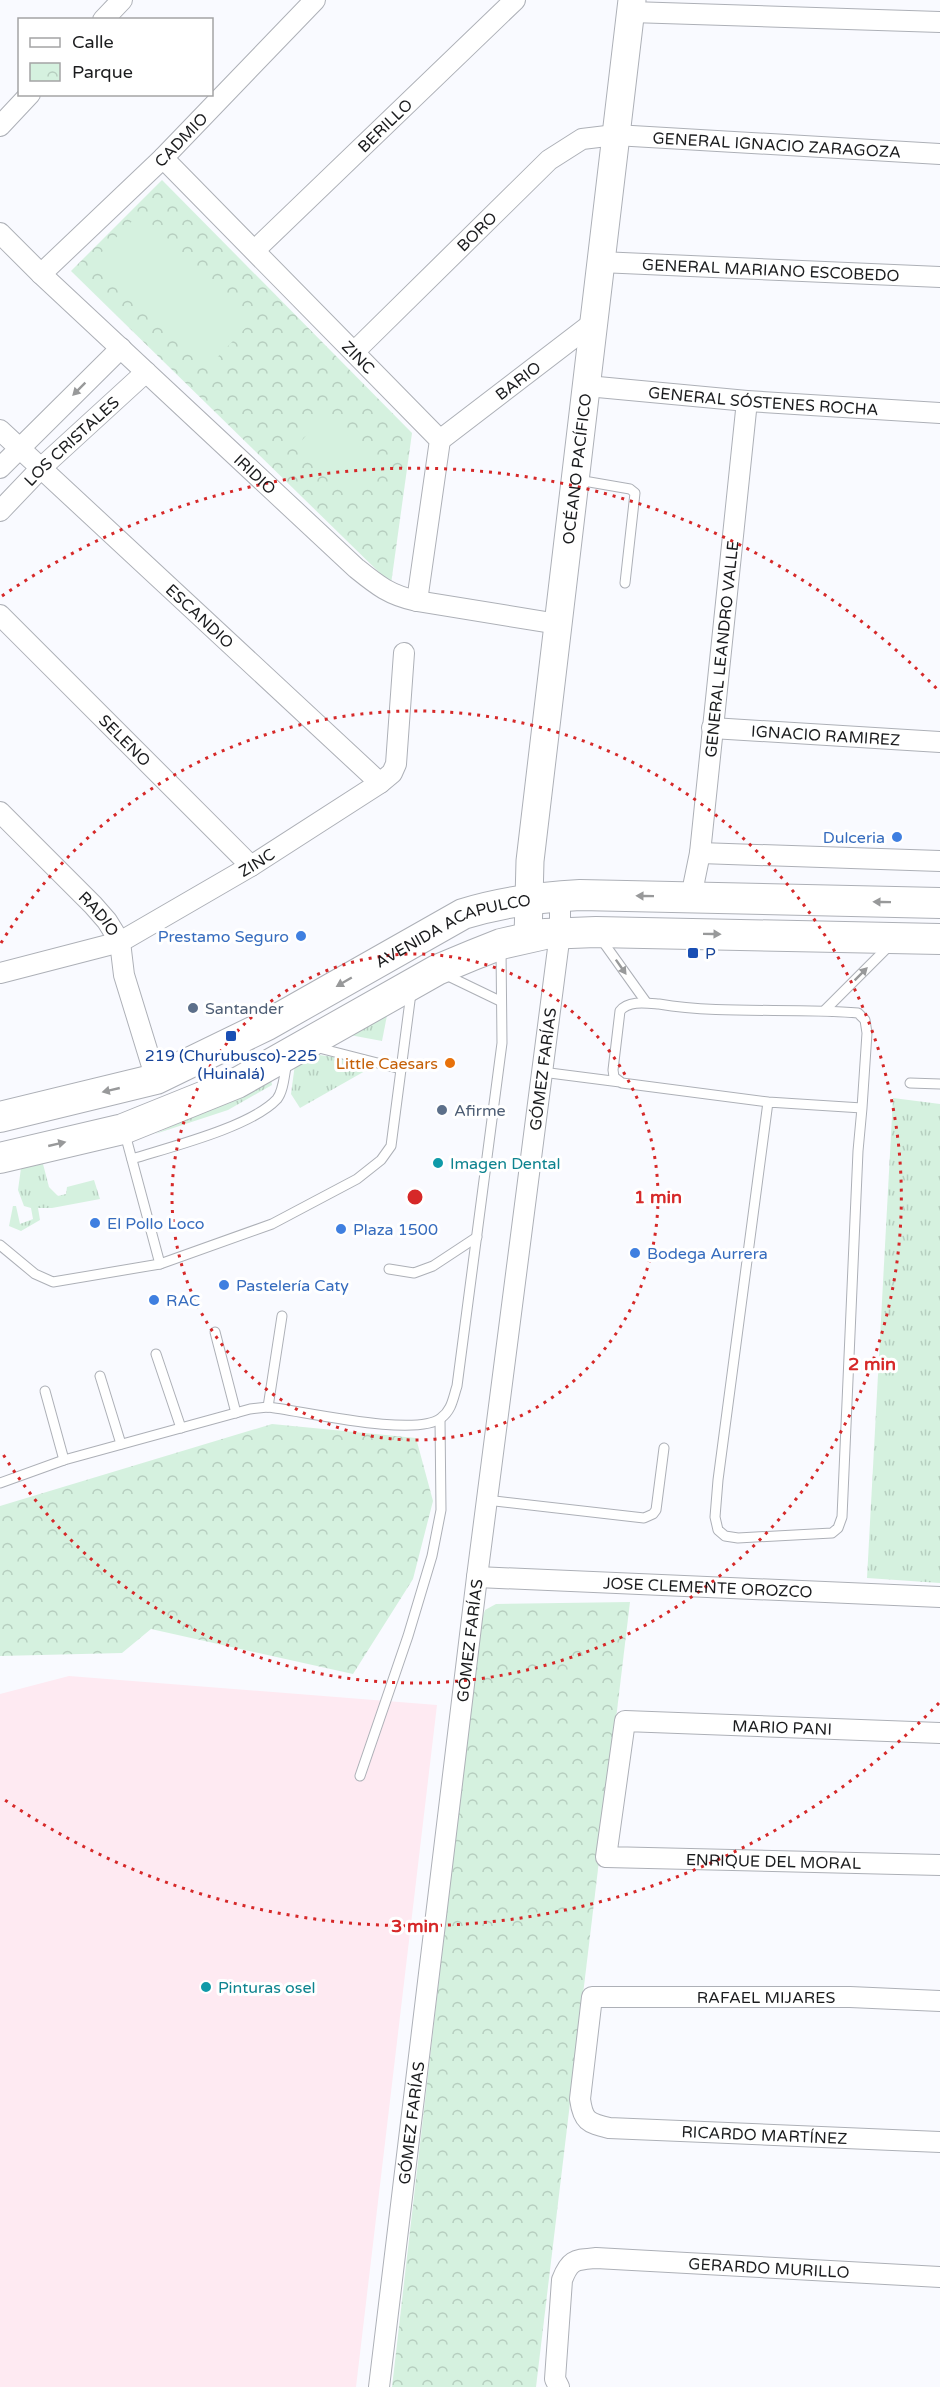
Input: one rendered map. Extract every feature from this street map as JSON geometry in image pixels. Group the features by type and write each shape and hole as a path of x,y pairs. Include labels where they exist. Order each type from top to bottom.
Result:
{"main road":[{"name":"AVENIDA ACAPULCO","path":"0,1117 156,1079 267,1025 463,914 493,904 560,896 940,903"},
{"name":"AVENIDA ACAPULCO","path":"0,1158 123,1129 237,1083 425,977 514,941 560,933 596,932 940,939"}],"street":[{"path":"105,18 122,0"},
{"name":"CADMIO","path":"41,274 163,158 315,0"},
{"name":"BERILLO","path":"255,250 515,0"},
{"path":"632,6 940,22"},
{"name":"OCÉANO PACÍFICO","path":"514,941 528,899 600,262 632,6"},
{"path":"0,126 28,96"},
{"name":"GENERAL IGNACIO ZARAGOZA","path":"615,135 940,154"},
{"name":"BORO","path":"354,352 549,160 582,139 615,135"},
{"name":"ZINC","path":"163,158 440,440"},
{"name":"IRIDIO","path":"0,233 41,274 382,590 417,601 558,624"},
{"name":"GENERAL MARIANO ESCOBEDO","path":"600,262 940,277"},
{"name":"BARIO","path":"440,440 594,322"},
{"name":"LOS CRISTALES","path":"0,468 121,348"},
{"name":"LOS CRISTALES","path":"0,511 41,468 146,372"},
{"name":"GENERAL SÓSTENES ROCHA","path":"587,386 747,401 940,413"},
{"name":"GENERAL LEANDRO VALLE","path":"691,897 700,853 747,401"},
{"name":"ESCANDIO","path":"0,430 380,783"},
{"path":"417,601 440,440"},
{"name":"SELENO","path":"0,615 251,866"},
{"name":"ZINC","path":"0,973 120,942 251,866 380,783 392,773 396,764 404,653"},
{"name":"IGNACIO RAMIREZ","path":"712,728 940,742"},
{"name":"RADIO","path":"0,812 93,905 107,921 120,942 124,975 156,1079"},
{"path":"700,853 940,861"},
{"name":"GÓMEZ FARÍAS","path":"379,2387 486,1500 560,933 560,896"},
{"name":"JOSE CLEMENTE OROZCO","path":"477,1577 940,1597"},
{"name":"MARIO PANI","path":"606,1857 625,1721 940,1733"},
{"name":"ENRIQUE DEL MORAL","path":"606,1857 940,1865"},
{"name":"RAFAEL MIJARES","path":"591,2123 582,2113 580,2099 592,1997 850,1996 940,2001"},
{"name":"RICARDO MARTÍNEZ","path":"591,2123 609,2128 940,2142"},
{"name":"GERARDO MURILLO","path":"559,2387 555,2379 562,2280 567,2266 576,2260 596,2258 940,2277"}],"lane":[{"path":"576,480 630,489 635,493 625,583"},
{"path":"596,932 646,1002"},
{"path":"825,1010 897,938"},
{"path":"0,1483 64,1460 236,1413 268,1407 388,1425 420,1425 440,1420 451,1409 457,1386 502,1043 500,1001 514,941"},
{"path":"0,1245 34,1274 53,1282 160,1264 272,1224 357,1179 381,1160 391,1146 401,1069 425,977 500,1001"},
{"path":"622,1083 615,1077 613,1070 620,1011 627,1005 646,1002 716,1009 825,1010 858,1013 865,1020 867,1033 857,1163 842,1517 838,1528 832,1533 738,1538 725,1536 718,1530 716,1508 768,1102"},
{"path":"132,1159 242,1121 269,1106 279,1097 297,1050 401,1069"},
{"path":"542,1072 768,1102 862,1108"},
{"path":"910,1083 940,1084"},
{"path":"123,1129 160,1264"},
{"path":"389,1269 414,1273 432,1266 477,1237"},
{"path":"268,1407 282,1316"},
{"path":"215,1332 236,1413"},
{"path":"156,1354 181,1428"},
{"path":"100,1376 121,1444"},
{"path":"45,1391 64,1460"},
{"path":"360,1776 408,1636 432,1556 441,1510 440,1420"},
{"path":"486,1500 644,1518 656,1510 664,1448"}],"shaded area":[{"path":"69,1676 437,1705 356,2387 0,2387 0,1694"}],"green space":[{"path":"162,180 412,433 391,584 71,271"},
{"path":"140,213 254,319 210,365 97,257"},
{"path":"324,414 383,468 354,498 298,445"},
{"path":"390,1000 382,1041 339,1033"},
{"path":"312,1054 363,1061 365,1071 300,1108 291,1094 295,1064"},
{"path":"270,1074 272,1085 228,1110 155,1134 238,1095"},
{"path":"893,1098 940,1104 940,1583 867,1578"},
{"path":"43,1164 49,1187 58,1196 66,1194 67,1187 94,1180 100,1199 52,1208 38,1208 40,1220 21,1231 9,1226 13,1206 16,1206 20,1224 33,1219 31,1208 24,1206 18,1190 21,1168"},
{"path":"272,1424 416,1438 433,1501 413,1579 353,1674 151,1629 122,1653 0,1656 0,1506"},
{"path":"630,1602 536,2387 392,2387 480,1624 485,1610 496,1604"}],"place":[{"name":"Dulceria","path":"897,837"},
{"name":"Prestamo Seguro","path":"301,936"},
{"name":"P","path":"693,953"},
{"name":"Santander","path":"193,1008"},
{"name":"219 (Churubusco)-225 (Huinalá)","path":"231,1036"},
{"name":"Little Caesars","path":"450,1063"},
{"name":"Afirme","path":"442,1110"},
{"name":"Imagen Dental","path":"438,1163"},
{"name":"El Pollo Loco","path":"95,1223"},
{"name":"Plaza 1500","path":"341,1229"},
{"name":"Bodega Aurrera","path":"635,1253"},
{"name":"Pastelería Caty","path":"224,1285"},
{"name":"RAC","path":"154,1300"},
{"name":"Pinturas osel","path":"206,1987"}]}
